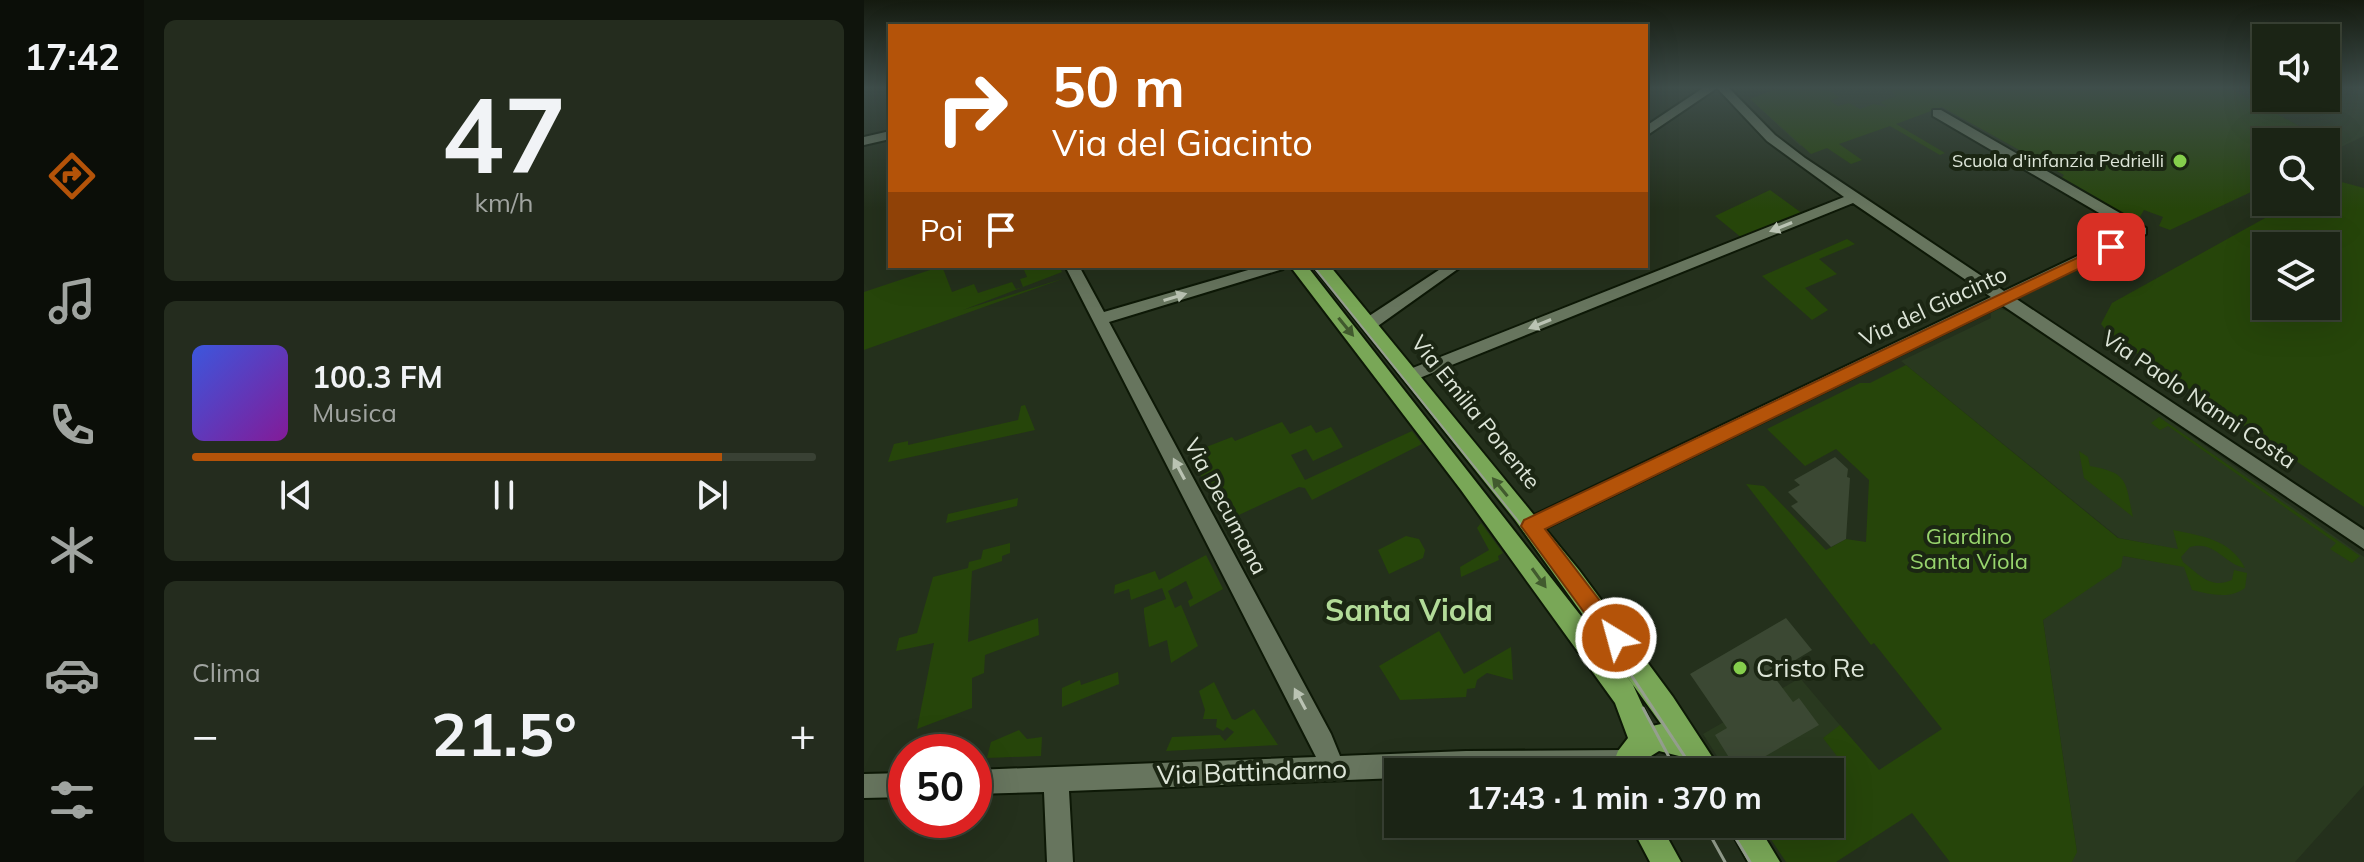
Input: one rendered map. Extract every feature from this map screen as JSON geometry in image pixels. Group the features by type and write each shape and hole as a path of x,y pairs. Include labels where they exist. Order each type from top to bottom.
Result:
{"main road":[{"path":"1300,268 1526,561 1628,702 1639,722 1631,758"},
{"name":"Via Emilia Ponente","path":"1323,268 1531,526 1650,683 1699,758"},
{"name":"Via Emilia Ponente","path":"1633,758 1668,736 1697,758"},
{"path":"1652,838 1666,862"}],"street":[{"name":"Via Paolo Nanni Costa","path":"1763,128 1780,146 1854,198 2007,298 2364,541"},
{"name":"Via del Giacinto","path":"1531,526 2141,231 1963,128"},
{"path":"864,141 888,135"},
{"path":"1411,375 1854,198"},
{"name":"Via Decumana","path":"1073,268 1316,729 1332,769"},
{"path":"1100,319 1271,268"},
{"path":"1369,324 1452,268"},
{"name":"Via Battindarno","path":"992,781 1384,767"},
{"path":"1056,779 1060,862"},
{"path":"864,786 888,785"}],"shaded area":[{"path":"1781,128 1850,128 1800,146"},
{"path":"2340,128 2364,128 2364,136 2340,148"},
{"path":"1999,309 2016,313 2364,557 2364,785 2295,862 2061,862 2077,852 2043,620 2123,556 2183,566 2179,550 2119,538 1901,361 1991,318 1991,313"},
{"path":"1800,678 1878,770 1844,791 1844,758 1718,758 1703,734"}],"green space":[{"name":"Scuola d'infanzia Pedrielli","path":"1782,128 1884,128 1839,144 1862,160 1851,164 1827,148 1811,154"},
{"name":"Scuola d'infanzia Pedrielli","path":"1894,128 1903,128 1945,153 1940,155"},
{"name":"Scuola d'infanzia Pedrielli","path":"1980,128 2252,128 2252,192 2170,230 2159,226 2163,217 2144,210 2138,220 2132,221 2060,180 2064,175"},
{"path":"2340,182 2364,188 2364,507 2111,336 2101,324 2112,303 2269,216 2340,216"},
{"path":"1770,190 1803,214 1742,238 1715,216"},
{"path":"1847,239 1855,244 1819,259 1837,274 1805,288 1828,310 1812,320 1762,276"},
{"path":"936,268 943,268 952,292 974,284 978,293 1012,282 1016,289 1023,287 963,310 1065,278 864,350 864,292"},
{"path":"1060,268 1062,272 1023,287 1020,279 1027,277 1024,270"},
{"name":"Giardino Santa Viola","path":"1906,365 2118,538 2178,549 2173,530 2205,537 2232,551 2245,568 2206,547 2190,547 2181,557 2183,562 2211,582 2232,580 2234,570 2247,573 2245,588 2239,592 2212,594 2192,590 2184,567 2123,556 2121,567 2043,620 2077,852 2072,862 1950,862 1912,813 1836,862 1786,862 1770,838 1844,838 1844,758 1838,758 1823,738 1840,725 1879,770 1942,729 1874,643 1871,645 1746,484 1764,486 1826,550 1846,539 1866,542 1869,480 1836,449 1805,466 1767,429 1860,383 1870,383"},
{"path":"1025,405 1035,430 888,462 894,444 908,441 908,445 1018,420 1021,406"},
{"path":"2159,417 2360,556 2352,563 2330,549 2336,543 2168,426 2160,430 2151,423"},
{"path":"1282,422 1290,434 1311,425 1316,433 1331,427 1343,447 1313,461 1306,449 1291,455 1305,480 1412,431 1422,444 1312,500 1305,488 1299,487 1226,521 1191,458 1202,453 1201,449 1232,437 1235,441"},
{"path":"2079,451 2088,457 2090,466 2119,476 2126,487 2133,517 2084,478"},
{"path":"1018,498 1017,506 946,523 948,514"},
{"path":"1481,523 1503,553 1498,556 1499,560 1461,577 1460,567 1489,550 1477,528"},
{"path":"1406,536 1419,539 1425,550 1423,558 1389,574 1378,550"},
{"path":"1010,543 1010,553 1002,556 1002,561 972,571 968,642 1038,618 1039,635 985,655 984,673 972,678 972,708 917,729 934,643 896,651 899,638 917,633 933,577 968,568 969,562 981,559 983,550"},
{"path":"1206,555 1223,589 1190,607 1188,601 1193,598 1186,581 1168,591 1175,608 1181,605 1198,646 1171,663 1167,640 1149,647 1144,613 1144,608 1166,599 1162,588 1131,600 1129,589 1114,594 1115,585 1155,571 1159,580"},
{"path":"1439,631 1464,674 1511,647 1513,680 1487,673 1477,680 1475,688 1467,689 1466,697 1400,700 1379,666"},
{"path":"1118,672 1119,684 1062,707 1062,688 1080,680 1081,685"},
{"path":"1214,682 1232,719 1254,709 1278,745 1166,751 1172,737 1220,735 1225,741 1234,732 1227,727 1223,731 1216,727 1217,719 1203,719 1205,710 1199,691"},
{"path":"1019,730 1027,739 1042,737 1041,756 992,758 992,742"}],"building":[{"path":"1835,457 1848,469 1847,477 1850,478 1846,539 1831,547 1791,506 1798,502 1788,492 1800,485 1794,480"},
{"path":"1786,618 1812,650 1772,674 1793,702 1799,698 1819,725 1762,758 1729,758 1715,735 1727,728 1690,674"}],"tram line":[{"path":"1315,268 1527,532"},
{"path":"1526,530 1608,640 1686,758"},
{"path":"1643,708 1670,758"},
{"path":"1712,838 1725,862"},
{"path":"1735,838 1750,862"}],"place":[{"name":"Scuola d'infanzia Pedrielli","path":"2180,161"},
{"name":"Cristo Re","path":"1740,668"}],"district":[{"name":"Santa Viola","path":"1409,611"}],"route":[{"path":"1616,638 1531,526 2111,247"}]}
